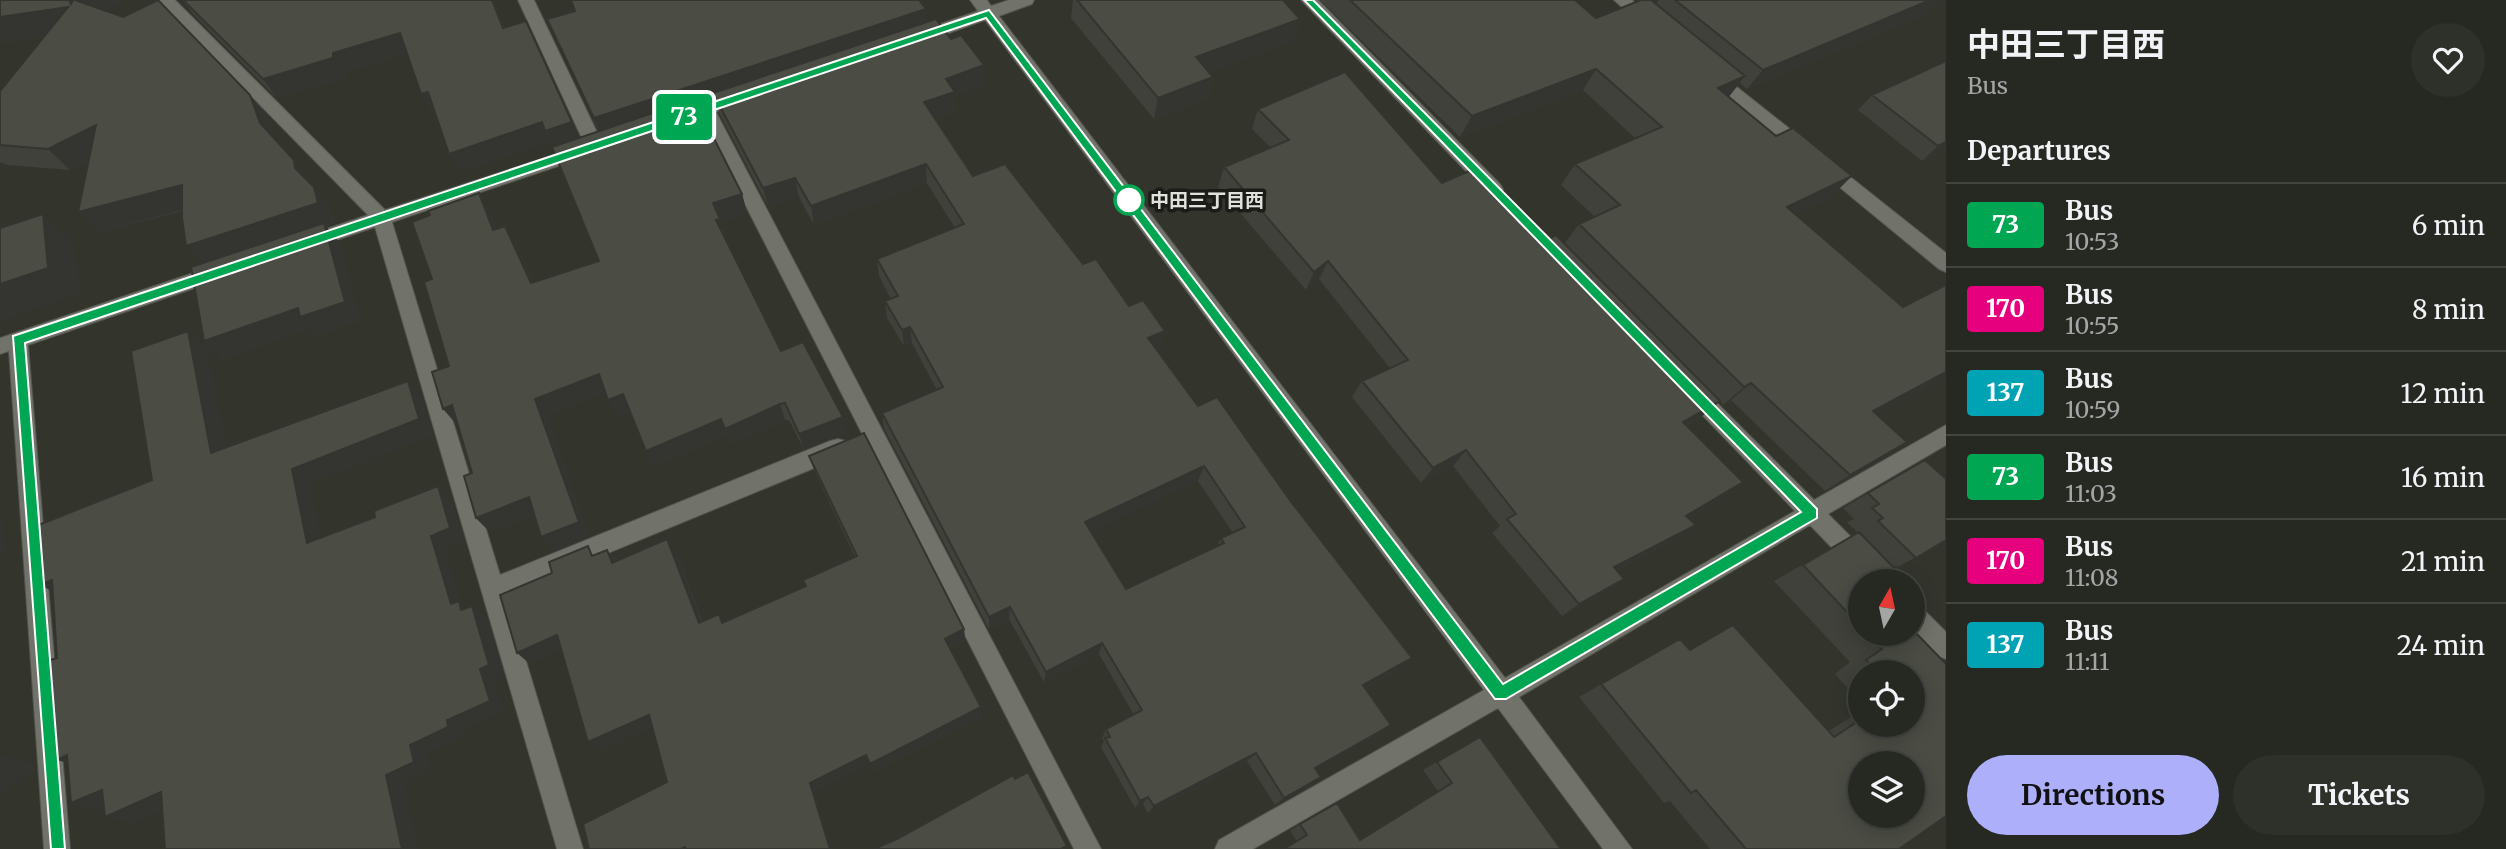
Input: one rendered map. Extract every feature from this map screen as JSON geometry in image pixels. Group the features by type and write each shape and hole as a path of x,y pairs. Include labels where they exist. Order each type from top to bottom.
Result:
{"street":[{"path":"166,0 382,218 570,849"},
{"path":"291,249 602,145 526,0"},
{"path":"901,43 984,7 1026,0"},
{"path":"1309,0 1512,207"},
{"path":"1622,0 1665,35"},
{"path":"984,7 1619,849"},
{"path":"1697,62 1946,264"},
{"path":"657,126 758,92"},
{"path":"706,110 1088,849"},
{"path":"57,849 9,343 239,266"},
{"path":"1676,375 1867,569"},
{"path":"493,589 873,434"},
{"path":"1228,849 1946,435"},
{"path":"1925,627 1946,648"}],"building":[{"path":"0,0 69,0 71,4 75,0 123,17 158,0 250,95 260,123 294,160 295,168 314,187 318,203 186,246 182,218 182,185 78,212 96,125 48,149 0,145 0,91 68,7 0,17"},
{"path":"183,0 492,0 503,28 526,21 572,122 545,131 542,122 449,154 428,92 421,94 400,33 333,53 333,58 263,79"},
{"path":"571,0 919,0 926,9 594,118 547,19 575,11"},
{"path":"1077,0 1283,0 1300,19 1196,57 1213,77 1158,98"},
{"path":"1350,0 1575,0 1596,18 1641,0 1651,0 1745,76 1718,88 1776,136 1793,128 1852,176 1787,207 1903,307 1946,285 1946,372 1873,411 1907,442 1850,475 1751,383 1744,387 1579,224 1620,205 1575,164 1662,127 1596,69 1472,116"},
{"path":"1675,0 1930,0 1763,70"},
{"path":"936,19 951,39 961,35 984,65 946,79 955,92 924,102 973,176 1005,164 1083,264 1096,259 1129,306 1143,300 1165,331 1148,338 1198,406 1217,397 1289,499 1412,658 1363,685 1391,725 1315,768 1321,777 1284,798 1256,753 1154,806 1148,797 1140,801 1105,738 1110,737 1106,729 1142,710 1102,643 1046,672 1010,607 989,617 882,413 943,387 910,327 902,330 885,301 898,296 877,259 964,224 926,164 811,206 795,178 763,188 713,93","holes":["1204,466 1245,527 1221,538 1224,543 1126,589 1085,522"]},
{"path":"1946,61 1946,142 1938,146 1872,95"},
{"path":"1345,72 1442,183 1478,167 1549,239 1556,235 1720,401 1683,422 1743,482 1686,516 1696,525 1614,567 1624,579 1579,604 1507,519 1516,514 1466,450 1433,468 1362,381 1408,360 1328,261 1314,272 1224,167 1289,140 1258,109"},
{"path":"694,99 742,194 713,203 720,219 716,220 781,351 803,342 843,417 799,434 785,403 725,429 721,419 646,451 623,394 608,400 599,374 535,399 579,522 541,537 529,497 476,518 464,476 472,473 452,405 443,409 432,372 449,366 424,282 432,279 412,222 430,215 428,211 479,193 493,230 505,226 531,283 599,261 552,147"},
{"path":"43,214 48,268 0,284 0,228"},
{"path":"324,223 345,302 300,317 298,308 204,341 191,267"},
{"path":"188,331 211,453 408,381 419,419 292,469 307,543 375,517 374,511 438,486 450,528 431,536 451,604 459,601 461,610 472,606 489,665 480,669 490,701 447,720 448,727 410,745 414,762 386,775 402,849 165,849 161,792 105,817 102,790 71,803 67,755 57,760 50,660 57,658 52,580 40,585 36,526 152,480 131,351"},
{"path":"864,433 964,629 945,639 981,707 870,764 866,755 810,783 830,849 589,849 583,824 667,782 649,715 588,742 557,635 517,653 500,595 552,573 549,562 588,546 592,556 607,550 612,563 667,539 699,623 719,614 722,623 806,586 803,580 857,556 809,456"},
{"path":"1925,460 1946,479 1946,540 1916,558 1878,521 1883,518 1872,508 1879,504 1868,493"},
{"path":"1859,532 1893,567 1901,568 1848,569 1848,613 1803,565"},
{"path":"1733,625 1834,737 1848,728 1848,737 1925,737 1925,660 1866,660 1882,649 1879,646 1925,646 1925,642 1946,664 1946,816 1899,849 1746,849 1696,790 1691,793 1601,684 1680,639 1690,650"},
{"path":"1480,737 1561,849 1284,849 1307,835 1300,824 1337,803 1360,840 1452,783 1437,762"},
{"path":"1028,772 1067,846 1061,849 874,849 1013,775 1015,779"}],"bus line":[{"name":"73","path":"57,849 18,340 989,13 1501,694 1812,513 1309,0"}],"place":[{"name":"中田三丁目西","path":"1129,200"}]}
